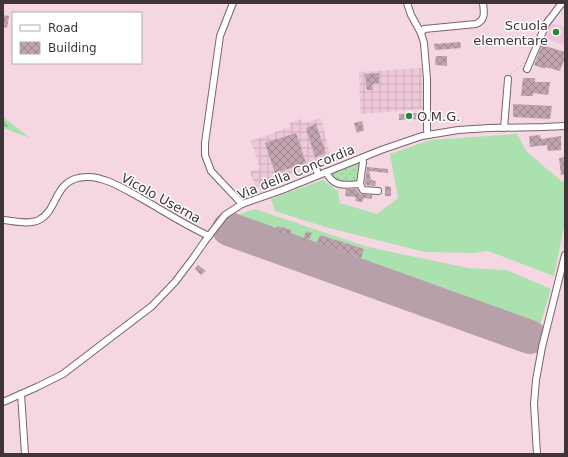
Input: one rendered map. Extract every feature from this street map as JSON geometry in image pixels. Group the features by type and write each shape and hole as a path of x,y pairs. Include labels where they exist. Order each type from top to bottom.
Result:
{"street":[{"path":"233,3 220,36 205,149 206,159 211,171 242,204"},
{"path":"407,3 424,43 427,79 426,121 428,136"},
{"path":"421,33 424,29 476,24 484,19 483,3"},
{"path":"527,69 546,24 562,3"},
{"path":"504,128 508,79"},
{"name":"Via della Concordia","path":"3,402 63,374 152,306 175,282 192,261 225,215 242,204 381,150 422,136 458,130 565,126"},
{"path":"362,158 363,162 360,184 363,190 378,191"},
{"path":"316,167 318,175"},
{"path":"326,172 333,182 339,185 360,184"},
{"name":"Vicolo Userna","path":"3,220 27,222 39,220 49,211 60,190 66,184 77,178 86,177 99,179 113,184 193,229 209,236"},
{"path":"537,454 534,404 536,380 542,347 565,255"},
{"path":"21,394 26,454"}],"shaded area":[{"name":"Scuola elementare","path":"550,23 565,27 565,46 545,38"},
{"path":"422,68 423,109 361,114 359,72"},
{"path":"321,118 330,155 320,161 319,166 312,168 308,167 256,188 250,172 260,168 251,141 290,127 290,123 300,119 303,123"}],"green space":[{"path":"3,117 30,138 3,128"},
{"path":"517,134 527,152 560,180 565,182 565,221 554,276 488,251 473,253 425,252 325,227 275,211 271,199 323,180 338,191 340,203 377,214 398,198 390,154 430,140"},
{"path":"360,161 359,179 357,181 339,183 330,175"},
{"path":"255,209 368,247 468,268 507,270 551,289 533,348 218,235 229,218"}],"building":[{"path":"3,15 9,16 7,28 3,27"},
{"path":"460,42 461,48 435,50 434,44"},
{"path":"542,45 565,52 565,58 560,71 545,67 545,69 534,65"},
{"path":"436,56 447,56 447,66 435,65"},
{"path":"379,73 379,83 372,84 373,90 367,90 365,74"},
{"path":"523,78 535,78 535,82 550,82 548,95 533,93 533,96 521,96"},
{"path":"513,104 552,106 550,119 513,117"},
{"name":"O.M.G.","path":"418,113 419,119 399,120 399,114"},
{"path":"362,121 364,130 357,133 354,123"},
{"path":"316,124 326,153 315,157 306,128"},
{"path":"296,133 306,163 275,173 265,143"},
{"path":"540,135 541,139 561,136 561,150 548,151 547,145 530,147 529,136"},
{"path":"565,157 565,174 561,175 559,158"},
{"path":"367,167 388,169 388,173 369,171 371,180 376,181 375,186 366,185"},
{"path":"385,186 391,187 391,196 385,196"},
{"path":"346,189 357,189 360,194 372,195 372,199 364,198 362,202 355,201 356,197 345,196"},
{"path":"277,226 291,230 291,236 276,232"},
{"path":"306,231 312,233 308,241 303,240"},
{"path":"320,235 364,249 361,258 317,243"},
{"path":"198,265 206,271 201,275 195,269"}],"runway":[{"path":"229,229 530,337"}],"place":[{"name":"Scuola elementare","path":"556,32"},
{"name":"O.M.G.","path":"409,116"}]}
